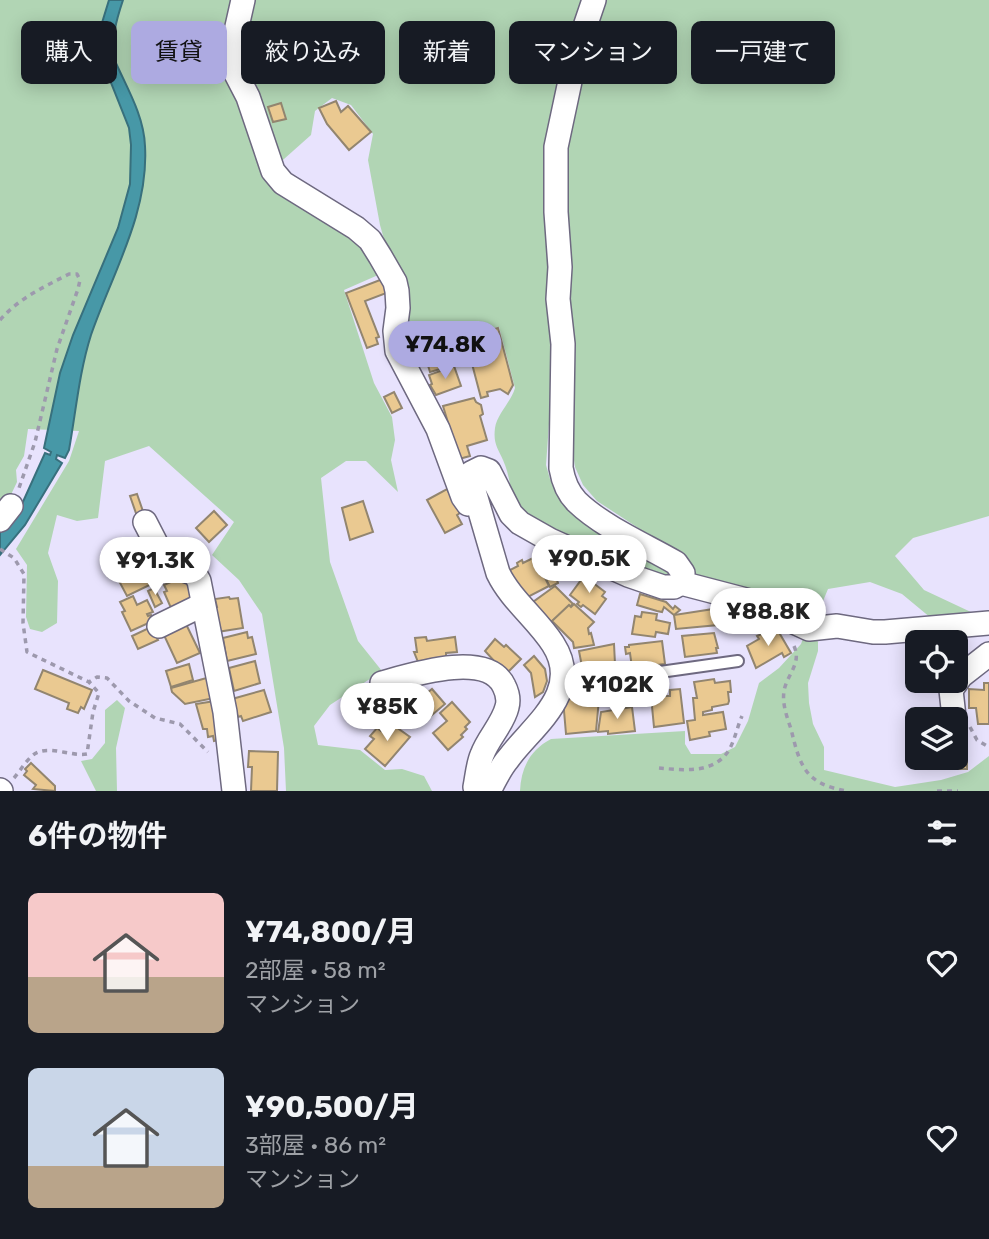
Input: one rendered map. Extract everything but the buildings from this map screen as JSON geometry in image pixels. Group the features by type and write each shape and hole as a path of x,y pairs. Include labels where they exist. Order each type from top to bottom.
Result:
{"street":[{"path":"243,0 231,53 234,70 248,97 272,171 283,183 356,228 370,240 380,256 395,282 397,291 397,351 438,429 463,498 483,523"},
{"path":"594,0 576,53 556,147 556,212 560,267 558,299 563,344 561,468 567,487 578,503 676,563 683,573 681,583"},
{"path":"489,791 508,759 559,696 562,671 555,646 504,585 498,573 472,484 471,473 481,468 489,471 495,479 511,514 530,529 628,575 663,587 674,587 681,583 746,600 809,629 837,626 885,632 989,623"},
{"path":"145,522 163,557 171,565 195,574 199,581 225,712 234,791"},
{"path":"159,626 202,604"},
{"path":"953,707 951,690 961,676 989,654"},
{"path":"382,683 427,672 471,666 489,671 502,681 507,692 508,705 481,756 475,787 477,791"}],"lane":[{"path":"561,686 738,661"}],"path":[{"path":"0,320 10,307 25,297 69,274 77,274 78,289 57,349 35,442 5,513"},
{"path":"2,550 14,558 24,574 23,623 27,652 89,682 99,693 93,712 87,754 47,750 33,754 18,774"},
{"path":"793,643 797,660 783,695 797,755 810,777 820,784 847,791"},
{"path":"89,682 97,677 107,678 129,701 155,718 180,724 206,749 211,760"},
{"path":"659,768 690,772 714,764 728,753 741,716"},
{"path":"968,726 972,727 977,740 989,747"},
{"path":"937,791 958,791"}],"green space":[{"path":"0,0 239,0 231,76 263,162 349,228 385,272 344,290 374,383 392,417 395,440 391,460 398,492 366,461 346,461 321,478 330,562 358,641 382,671 330,705 314,726 318,745 360,750 385,770 402,769 424,776 432,791 286,791 284,748 262,614 239,580 212,555 234,522 149,446 105,461 98,518 77,521 57,515 48,553 58,581 57,623 42,632 30,629 26,617 27,565 16,549 69,461 79,431 28,429 24,456 16,470 17,482 8,501 0,510"},
{"path":"246,0 585,0 578,21 509,21 509,84 568,84 546,465 559,496 594,529 629,554 667,567 670,577 617,563 515,510 507,472 495,438 496,423 515,388 499,327 446,338 438,334 420,336 413,344 402,345 391,264 380,225 368,160 373,134 351,105 332,98 315,111 311,135 275,167 243,84 385,84 385,21 244,21"},
{"path":"605,0 989,0 989,516 913,538 895,556 924,590 973,613 937,623 902,594 870,582 828,589 813,625 698,584 678,554 597,501 583,485 575,467 571,440 566,151 573,112 580,84 677,84 677,21 598,21"},
{"path":"241,44 241,78 238,70"},
{"path":"804,636 816,638 818,642 818,651 808,683 813,724 824,747 824,770 895,787 941,780 968,772 989,756 989,791 520,791 528,760 551,739 685,731 685,744 691,754 721,754 735,747 748,721 759,683 779,668 801,644"},
{"path":"117,700 125,708 116,748 117,791 96,791 81,761 92,759 105,743 105,710"}],"water":[{"path":"109,0 123,0 117,21 103,21"},
{"path":"117,65 130,92 144,135 145,171 141,195 127,243 87,349 69,450 65,458 57,455 56,459 62,463 25,525 0,555 0,533 22,504 45,453 50,455 51,452 44,448 60,373 118,228 130,184 129,128 112,84 117,84"}]}
